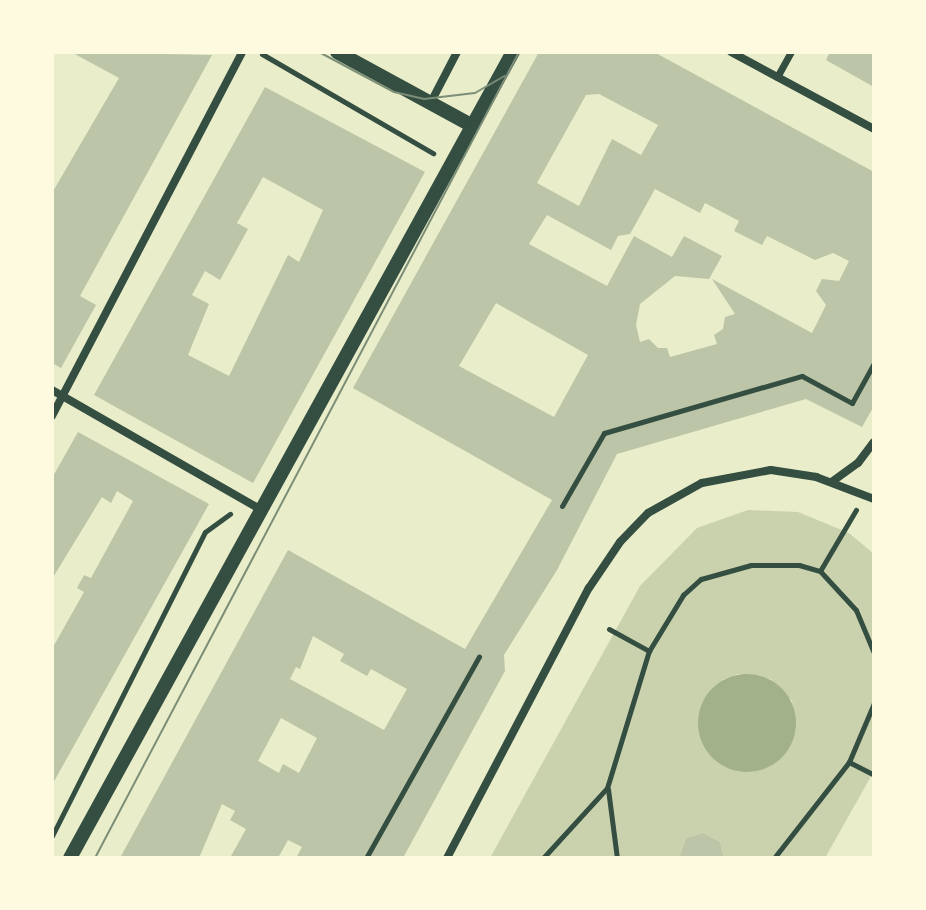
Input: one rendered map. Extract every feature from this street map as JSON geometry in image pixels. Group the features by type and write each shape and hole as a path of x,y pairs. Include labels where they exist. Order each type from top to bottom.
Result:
{"street":[{"path":"52,416 242,52"},
{"path":"337,52 471,125"},
{"path":"431,102 457,52"},
{"path":"70,858 513,52"},
{"path":"731,52 874,129"},
{"path":"777,77 791,52"},
{"path":"52,390 260,509"},
{"path":"832,482 858,463 874,442"},
{"path":"447,858 562,636 605,563 637,522 672,496 737,473 785,471 832,482 874,499"}],"path":[{"path":"257,52 430,149 436,161"},
{"path":"562,506 604,433 802,376 852,403 874,363"},
{"path":"820,571 865,494"},
{"path":"52,836 205,532 225,518"},
{"path":"617,858 607,788 649,651 683,595 701,579 751,565 799,565 820,571 856,610 874,653"},
{"path":"609,629 649,651"},
{"path":"366,858 479,657"},
{"path":"774,858 849,762 874,703"},
{"path":"849,762 874,775"},
{"path":"543,858 607,788"}],"shaded area":[{"path":"748,510 798,512 849,533 874,554 874,771 825,858 724,858 720,842 703,833 686,838 679,858 490,858 640,586 697,528","holes":["738,674 770,679 792,701 796,731 722,680"]},
{"path":"747,674 766,677 782,688 793,704 796,723 793,742 782,758 766,769 747,772 728,769 712,758 701,742 698,723 701,704 712,688 728,677"}],"building":[{"path":"71,52 212,55 80,296 96,305 61,368 52,363 52,193 119,78"},
{"path":"539,52 654,52 874,172 874,406 862,427 806,399 617,454 557,570 504,655 505,671 403,858 296,858 302,847 288,840 278,858 230,858 246,829 230,820 235,811 222,804 199,858 120,858 288,550 465,649 552,500 353,388","holes":["599,94 658,125 641,155 612,139 579,206 537,183 586,95","655,189 700,213 705,203 739,221 734,231 762,245 767,236 815,260 833,253 849,261 839,281 822,279 816,291 826,305 812,333 712,279 735,314 725,317 723,329 714,335 717,344 670,357 667,348 658,348 649,339 640,342 636,325 640,304 675,276 709,279 722,256 684,236 672,257 634,236 607,286 529,244 547,215 611,250 618,236 630,234","496,303 588,355 554,417 459,366","313,636 344,654 340,661 367,676 371,669 407,689 384,730 290,679 296,667 300,669","281,718 317,738 299,773 283,764 279,773 258,761"]},
{"path":"830,52 874,52 874,87 826,60"},
{"path":"265,87 425,172 253,483 94,395","holes":["263,177 323,210 299,262 288,255 229,376 188,355 209,304 192,295 205,271 220,280 248,229 237,223"]},
{"path":"78,432 209,504 52,785 52,649 84,592 77,588 84,575 91,578 133,501 117,491 111,503 102,497 52,579 52,478"},
{"path":"703,833 720,842 724,858 679,858 686,838"}],"tram line":[{"path":"319,52 394,92 424,99 475,93 504,76"},
{"path":"95,858 519,52"}]}
